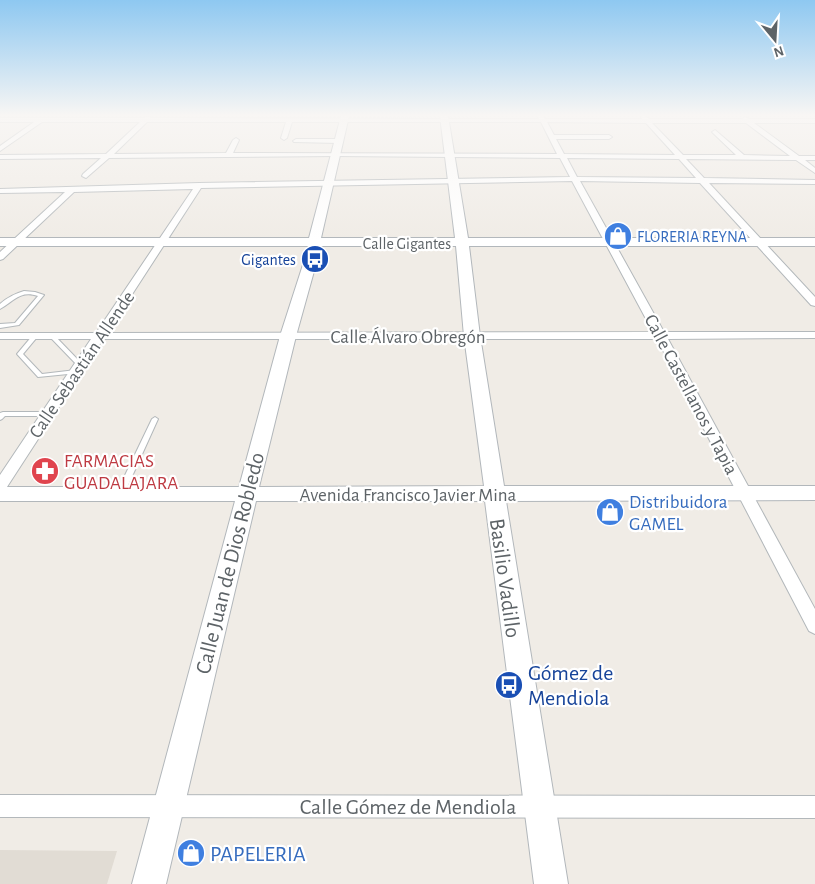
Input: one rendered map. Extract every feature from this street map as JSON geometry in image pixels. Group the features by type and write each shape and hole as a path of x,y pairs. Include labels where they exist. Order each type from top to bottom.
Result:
{"street":[{"path":"0,158 79,157"},
{"path":"86,176 106,157"},
{"name":"Calle Juan de Dios Robledo","path":"149,884 167,806 288,336 316,243 315,240 335,157"},
{"name":"Basilio Vadillo","path":"450,157 472,336 538,806 551,884"},
{"name":"Calle Castellanos y Tapia","path":"564,157 815,626"},
{"path":"679,157 815,303"},
{"path":"756,157 815,158"},
{"path":"798,158 815,171"},
{"path":"0,191 453,180 575,179 815,182"},
{"name":"Calle Sebastián Allende","path":"0,486 199,185"},
{"path":"0,257 72,189"},
{"name":"Calle Gigantes","path":"0,242 815,242"},
{"name":"Calle Álvaro Obregón","path":"0,336 815,335"},
{"name":"Avenida Francisco Javier Mina","path":"0,494 815,493"},
{"name":"Calle Gómez de Mendiola","path":"0,806 815,807"}],"lane":[{"path":"0,307 14,295 22,293 41,294 17,324 0,326"},
{"path":"35,336 20,354 40,376 78,369 52,336"},
{"path":"0,418 3,414 48,414"},
{"path":"120,494 155,419"}],"shaded area":[{"path":"0,850 117,851 107,884 0,884"}],"place":[{"name":"FLORERIA REYNA","path":"618,236"},
{"name":"Gigantes","path":"315,259"},
{"name":"FARMACIAS GUADALAJARA","path":"45,471"},
{"name":"Distribuidora GAMEL","path":"610,512"},
{"name":"Gómez de Mendiola","path":"509,685"},
{"name":"PAPELERIA","path":"191,853"}]}
